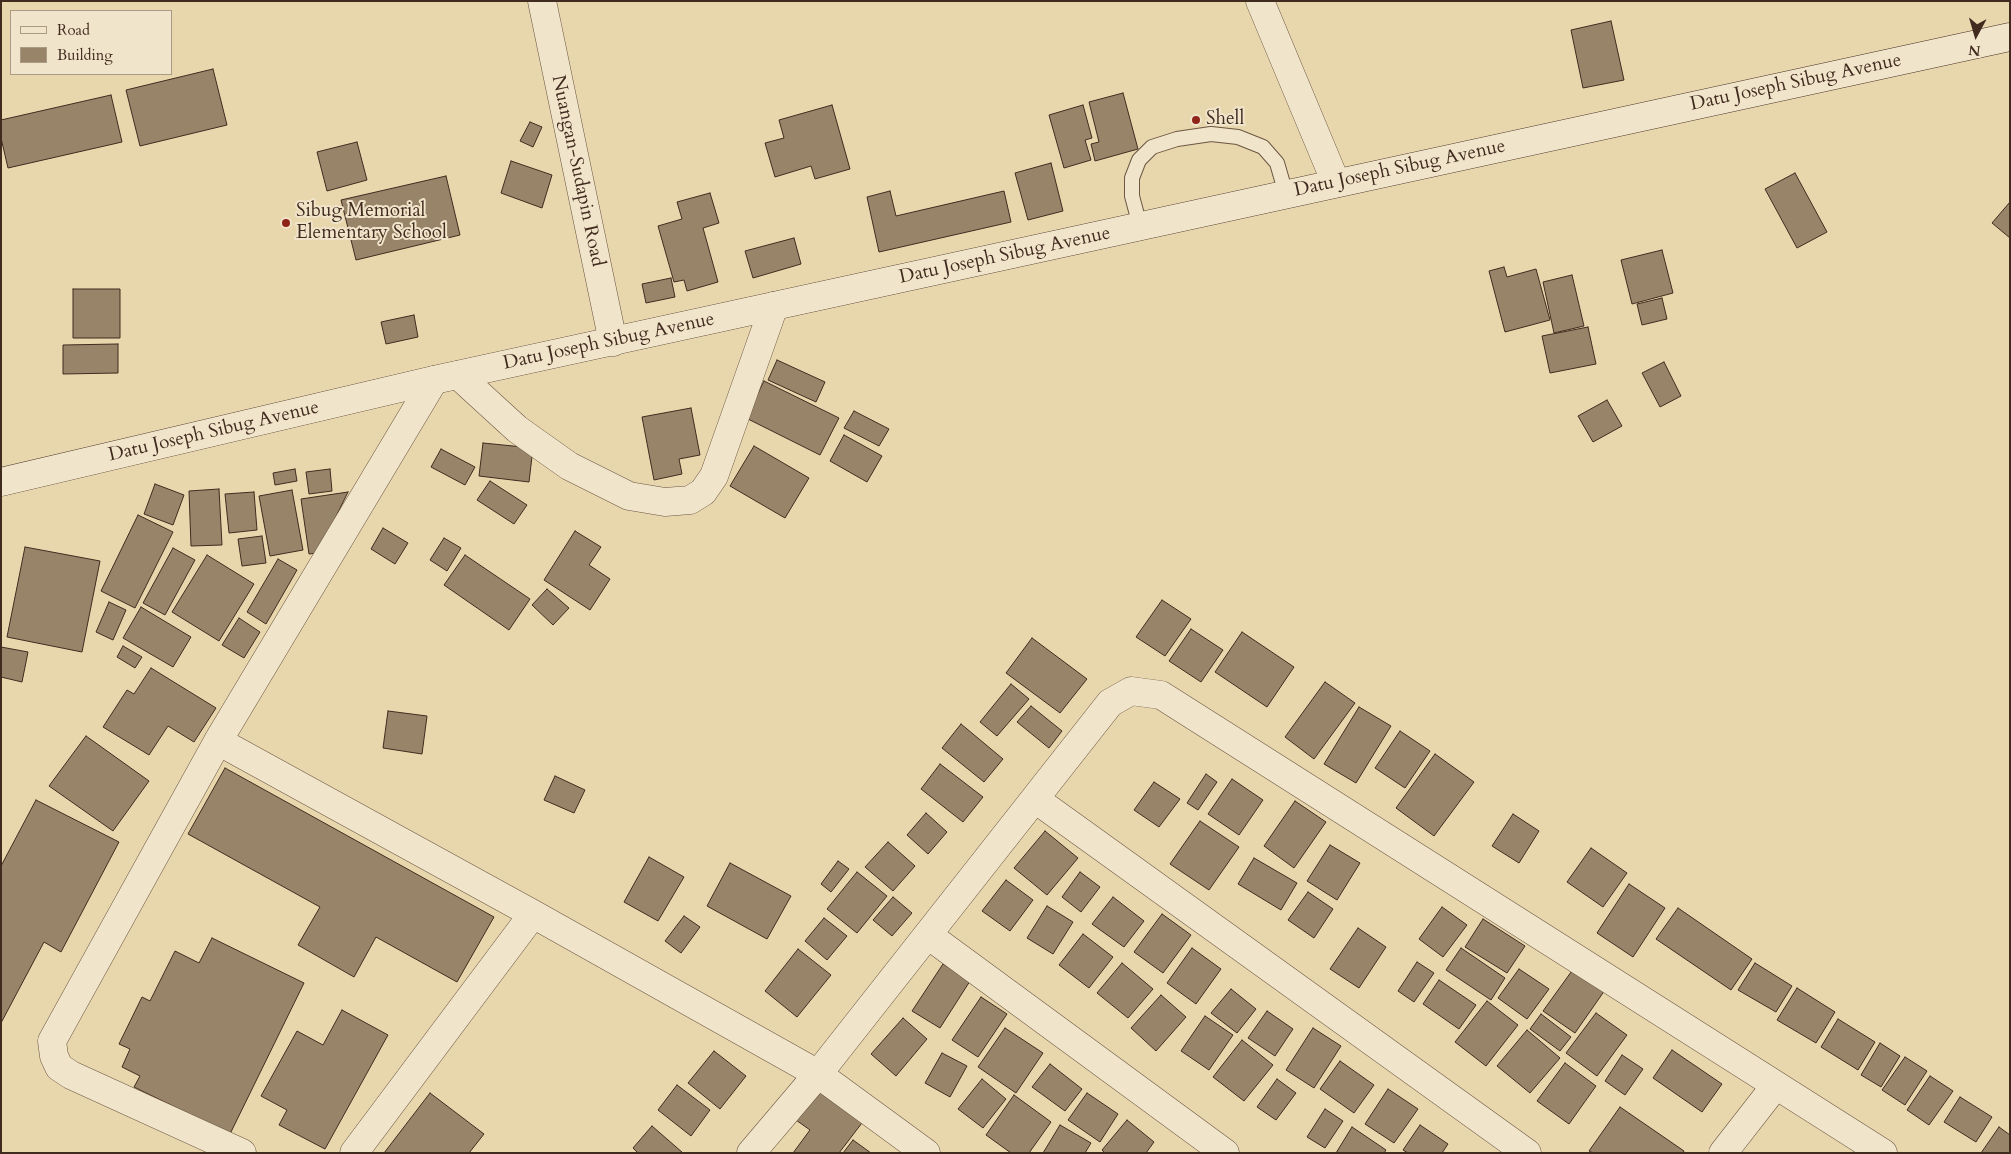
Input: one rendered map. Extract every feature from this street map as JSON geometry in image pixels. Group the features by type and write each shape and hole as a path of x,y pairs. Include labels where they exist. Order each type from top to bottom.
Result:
{"street":[{"name":"Nuangan-Sudapin Road","path":"542,1 613,342"},
{"path":"1260,1 1336,183"},
{"name":"Datu Joseph Sibug Avenue","path":"1,482 446,378 2010,37"},
{"path":"242,1153 71,1075 59,1067 54,1056 52,1041 218,741 446,378 569,466 629,496 665,502 690,500 703,492 714,476 774,306"},
{"path":"751,1153 818,1074 1110,703 1131,690 1161,695 1882,1153"},
{"path":"218,741 533,914 818,1074 926,1153"},
{"path":"1035,799 1527,1153"},
{"path":"354,1153 533,914"},
{"path":"928,935 1225,1153"},
{"path":"1723,1153 1776,1085"}],"lane":[{"path":"1140,226 1132,196 1132,178 1139,160 1152,147 1176,139 1211,134 1238,137 1262,147 1277,163 1286,194"}],"building":[{"path":"1611,21 1624,80 1583,88 1571,30"},
{"path":"213,69 227,125 140,146 126,90"},
{"path":"1123,93 1138,149 1095,161 1091,144 1099,142 1089,102"},
{"path":"111,95 122,142 8,168 1,138 1,120"},
{"path":"832,105 850,169 815,179 811,166 775,177 765,143 784,138 779,120"},
{"path":"1083,105 1092,138 1085,140 1091,160 1064,168 1049,115"},
{"path":"530,122 542,127 533,147 520,141"},
{"path":"357,142 367,180 327,191 317,152"},
{"path":"511,161 552,175 542,208 501,193"},
{"path":"1051,163 1063,211 1028,220 1015,173"},
{"path":"1795,173 1827,232 1797,248 1765,189"},
{"path":"446,176 460,235 356,260 341,200"},
{"path":"890,191 896,216 1004,191 1011,222 879,252 867,197"},
{"path":"710,193 719,223 703,228 718,282 687,291 684,280 674,282 658,226 682,219 677,202"},
{"path":"2010,202 2010,238 1992,223"},
{"path":"794,238 801,264 753,278 745,251"},
{"path":"1662,250 1673,293 1632,304 1621,260"},
{"path":"1504,267 1507,277 1536,269 1550,320 1505,332 1489,271"},
{"path":"1572,275 1584,326 1554,333 1543,282"},
{"path":"671,278 675,297 646,303 642,284"},
{"path":"73,289 120,289 120,338 73,338"},
{"path":"1662,298 1667,319 1642,325 1637,304"},
{"path":"414,315 418,337 386,344 381,322"},
{"path":"1588,327 1596,364 1550,373 1542,336"},
{"path":"118,344 118,373 63,374 63,345"},
{"path":"777,360 825,382 816,402 768,380"},
{"path":"1664,362 1681,396 1660,407 1642,373"},
{"path":"764,381 839,418 820,455 746,418"},
{"path":"1607,400 1622,426 1593,442 1578,416"},
{"path":"691,408 700,455 679,459 682,474 654,480 642,417"},
{"path":"854,411 889,429 879,446 844,428"},
{"path":"844,435 882,456 867,482 830,461"},
{"path":"483,443 533,448 529,482 479,476"},
{"path":"754,446 809,478 785,518 730,486"},
{"path":"441,449 475,467 465,485 431,467"},
{"path":"295,469 297,481 275,485 273,473"},
{"path":"330,469 332,491 309,494 306,472"},
{"path":"490,481 527,505 514,524 477,500"},
{"path":"155,484 184,495 173,525 144,514"},
{"path":"219,489 222,545 191,546 189,491"},
{"path":"292,490 303,550 270,556 259,496"},
{"path":"254,492 257,530 229,533 225,494"},
{"path":"348,492 318,553 309,554 301,499"},
{"path":"138,515 173,532 135,608 101,591"},
{"path":"383,528 408,543 395,564 371,549"},
{"path":"575,531 601,547 589,565 610,579 590,610 544,580"},
{"path":"262,536 266,563 242,566 238,539"},
{"path":"444,538 461,548 447,571 430,560"},
{"path":"25,547 100,561 82,652 7,637"},
{"path":"173,548 195,560 165,615 143,603"},
{"path":"207,555 254,584 219,641 172,612"},
{"path":"465,555 530,599 509,630 444,585"},
{"path":"278,559 297,570 266,624 247,612"},
{"path":"547,589 569,608 553,625 532,605"},
{"path":"1162,600 1191,619 1165,656 1136,637"},
{"path":"109,602 126,610 113,640 96,632"},
{"path":"141,607 191,637 173,667 123,638"},
{"path":"239,618 260,632 244,658 222,645"},
{"path":"1191,629 1223,650 1201,682 1169,661"},
{"path":"1242,632 1294,667 1267,707 1215,672"},
{"path":"1032,638 1087,679 1060,713 1006,673"},
{"path":"123,646 142,657 135,668 117,657"},
{"path":"1,647 28,652 22,682 1,677"},
{"path":"151,668 216,708 194,742 168,726 149,755 103,727 127,690 134,694"},
{"path":"1325,682 1355,703 1314,759 1285,737"},
{"path":"1011,684 1029,699 997,736 980,722"},
{"path":"1031,706 1062,731 1049,748 1017,722"},
{"path":"1359,707 1391,726 1356,783 1324,764"},
{"path":"388,711 427,716 422,754 383,748"},
{"path":"961,724 1003,759 984,782 942,748"},
{"path":"1400,731 1430,751 1405,788 1375,768"},
{"path":"86,736 149,781 113,831 49,786"},
{"path":"1435,754 1474,782 1434,836 1396,808"},
{"path":"940,764 983,797 963,822 921,789"},
{"path":"225,768 494,917 457,982 376,937 354,977 298,945 320,907 188,834"},
{"path":"1206,774 1217,782 1198,810 1187,803"},
{"path":"555,776 585,790 574,813 544,800"},
{"path":"1232,779 1263,800 1239,835 1208,814"},
{"path":"1154,782 1180,799 1159,827 1134,810"},
{"path":"36,800 119,842 61,952 44,942 1,1023 1,866"},
{"path":"1295,801 1326,822 1294,868 1264,846"},
{"path":"926,813 947,832 928,854 907,835"},
{"path":"1513,814 1539,831 1519,863 1492,846"},
{"path":"1200,821 1239,847 1209,890 1170,864"},
{"path":"1045,831 1078,858 1047,895 1014,868"},
{"path":"888,842 915,866 893,891 865,867"},
{"path":"1330,845 1360,863 1337,900 1307,881"},
{"path":"1591,848 1627,873 1603,907 1567,882"},
{"path":"649,857 684,877 658,921 624,902"},
{"path":"1254,858 1297,883 1281,910 1238,884"},
{"path":"838,861 849,869 831,892 821,884"},
{"path":"730,863 791,896 767,939 707,906"},
{"path":"857,872 887,896 857,933 827,909"},
{"path":"1080,872 1100,887 1081,912 1062,897"},
{"path":"1006,880 1033,900 1010,931 982,911"},
{"path":"1629,884 1665,908 1633,957 1597,933"},
{"path":"1308,892 1333,909 1314,938 1288,920"},
{"path":"893,897 912,913 892,936 873,920"},
{"path":"1113,897 1144,921 1124,947 1092,924"},
{"path":"1047,906 1073,922 1053,954 1027,938"},
{"path":"1442,907 1467,925 1443,957 1419,939"},
{"path":"1678,908 1752,959 1731,990 1656,939"},
{"path":"1162,914 1191,935 1163,973 1134,952"},
{"path":"684,916 700,927 681,953 665,941"},
{"path":"824,918 847,936 827,960 805,941"},
{"path":"1483,919 1525,946 1507,973 1465,947"},
{"path":"1358,928 1386,947 1359,988 1330,969"},
{"path":"1083,934 1113,957 1089,988 1059,965"},
{"path":"212,938 304,983 230,1134 134,1087 140,1076 122,1067 130,1049 119,1044 142,997 150,1001 175,951 199,963"},
{"path":"1192,948 1221,969 1196,1004 1167,983"},
{"path":"1461,948 1505,978 1491,1000 1446,970"},
{"path":"798,949 831,975 797,1017 765,991"},
{"path":"1417,962 1434,973 1414,1002 1398,991"},
{"path":"1122,963 1153,989 1128,1018 1097,993"},
{"path":"1755,963 1792,986 1776,1012 1738,990"},
{"path":"943,964 970,981 940,1028 912,1011"},
{"path":"1574,968 1605,990 1575,1033 1543,1011"},
{"path":"1519,969 1549,989 1527,1019 1498,998"},
{"path":"1439,980 1476,1005 1459,1029 1423,1004"},
{"path":"1797,988 1835,1012 1816,1043 1777,1020"},
{"path":"1231,989 1256,1009 1237,1033 1211,1013"},
{"path":"1161,995 1186,1017 1156,1051 1131,1028"},
{"path":"981,997 1007,1014 978,1057 952,1040"},
{"path":"1487,1001 1518,1025 1486,1066 1455,1042"},
{"path":"342,1010 388,1035 325,1149 279,1125 287,1110 261,1096 297,1031 323,1045"},
{"path":"1267,1011 1293,1029 1275,1056 1248,1038"},
{"path":"1596,1013 1627,1035 1597,1076 1566,1053"},
{"path":"1541,1014 1571,1037 1560,1051 1530,1029"},
{"path":"1205,1016 1233,1035 1209,1070 1181,1051"},
{"path":"903,1018 927,1039 896,1076 871,1054"},
{"path":"1838,1019 1875,1042 1858,1070 1821,1047"},
{"path":"1005,1028 1043,1053 1016,1093 978,1067"},
{"path":"1313,1028 1341,1046 1314,1088 1286,1070"},
{"path":"1527,1030 1560,1058 1530,1093 1497,1066"},
{"path":"1242,1040 1273,1065 1244,1101 1213,1077"},
{"path":"1880,1043 1900,1056 1881,1087 1861,1075"},
{"path":"1672,1050 1722,1084 1702,1112 1653,1078"},
{"path":"714,1051 746,1076 720,1109 688,1083"},
{"path":"942,1053 967,1066 950,1097 925,1083"},
{"path":"1622,1055 1643,1069 1625,1095 1605,1081"},
{"path":"1905,1057 1927,1071 1905,1105 1882,1090"},
{"path":"1340,1061 1374,1085 1354,1113 1320,1089"},
{"path":"1565,1063 1596,1086 1569,1124 1537,1101"},
{"path":"1050,1064 1082,1089 1065,1111 1032,1087"},
{"path":"1930,1076 1953,1091 1929,1125 1907,1110"},
{"path":"982,1079 1006,1099 983,1128 958,1109"},
{"path":"1277,1079 1296,1093 1276,1120 1257,1107"},
{"path":"814,1082 865,1119 839,1153 793,1153 810,1130 789,1115"},
{"path":"677,1085 710,1110 691,1136 658,1110"},
{"path":"1388,1089 1418,1109 1394,1143 1365,1124"},
{"path":"430,1093 484,1134 469,1153 384,1153"},
{"path":"1087,1093 1118,1114 1100,1142 1068,1120"},
{"path":"1014,1095 1051,1122 1029,1153 1011,1153 986,1135"},
{"path":"1960,1097 1992,1117 1976,1142 1944,1122"},
{"path":"1620,1107 1684,1151 1683,1153 1593,1153 1589,1151"},
{"path":"1325,1109 1343,1121 1325,1148 1307,1137"},
{"path":"1127,1120 1154,1142 1146,1153 1105,1153 1102,1150"},
{"path":"1060,1125 1091,1143 1085,1153 1043,1153"},
{"path":"1420,1125 1448,1144 1442,1153 1408,1153 1403,1150"},
{"path":"652,1126 683,1153 638,1153 633,1148"},
{"path":"1352,1127 1386,1150 1384,1153 1336,1153"},
{"path":"1999,1127 2010,1135 2010,1153 1981,1153"},
{"path":"853,1140 871,1153 843,1153"}],"place":[{"name":"Shell","path":"1196,120"},
{"name":"Sibug Memorial Elementary School","path":"286,223"}]}
